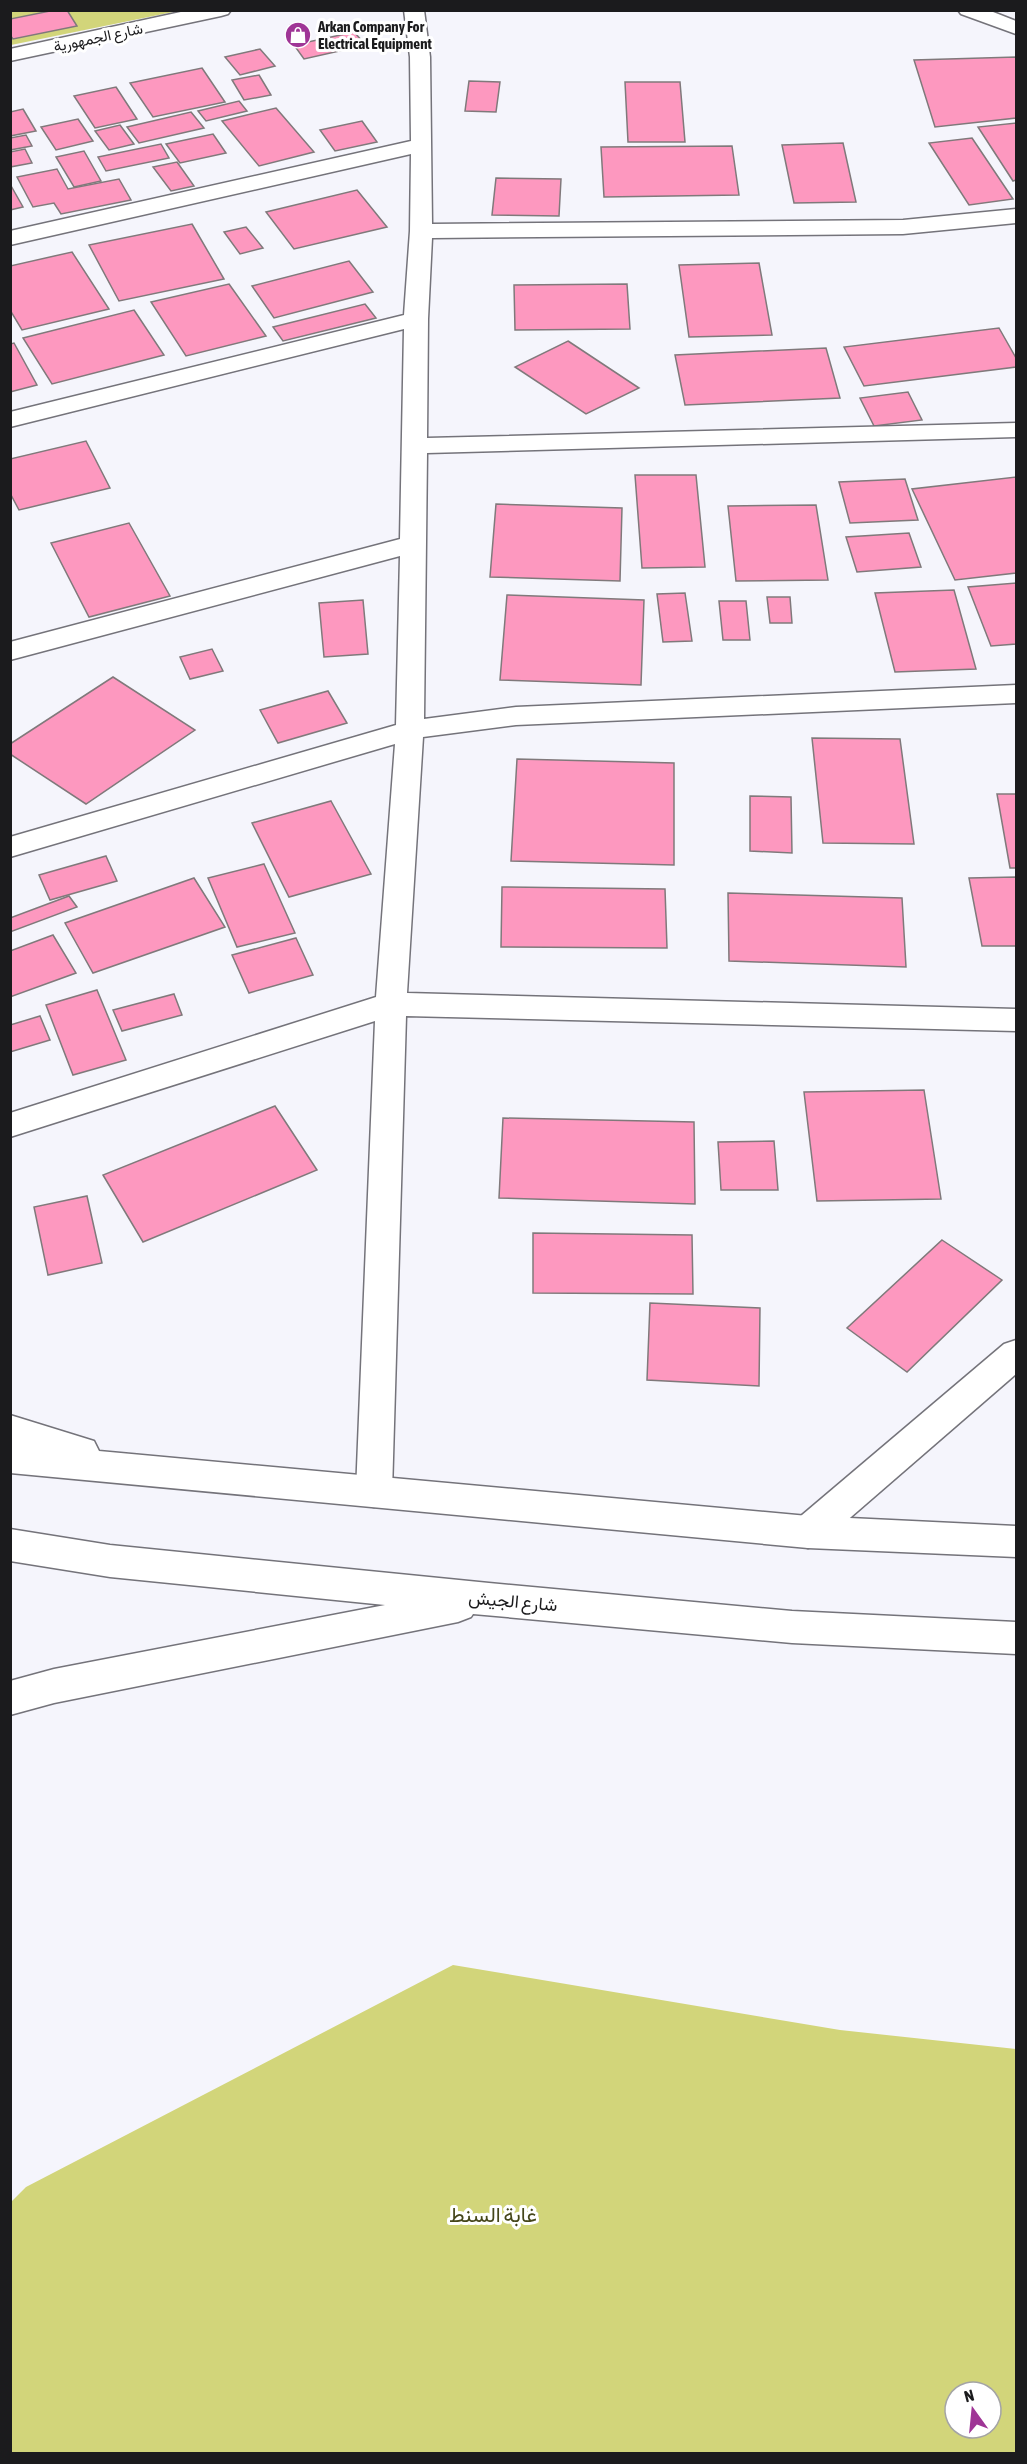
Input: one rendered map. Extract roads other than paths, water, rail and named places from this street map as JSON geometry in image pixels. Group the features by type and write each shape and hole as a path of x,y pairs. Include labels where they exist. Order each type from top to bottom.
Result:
{"main road":[{"name":"شارع الجمهورية","path":"10,55 221,10"},
{"path":"374,1492 391,1004 410,729 416,319 422,231 420,57 414,10"},
{"path":"968,10 1017,28"},
{"path":"10,238 422,145"},
{"path":"422,231 903,227 1017,216"},
{"path":"10,420 416,319"},
{"path":"414,446 1017,430"},
{"path":"10,651 413,544"},
{"path":"10,848 410,729 516,716 1017,694"},
{"path":"10,1125 391,1004 1017,1020"},
{"path":"808,1532 1017,1354"},
{"path":"10,1429 144,1470"},
{"path":"10,1458 808,1532 1017,1542"},
{"name":"شارع الجيش","path":"10,1545 110,1561 792,1627 1017,1638"},
{"path":"10,1698 54,1686 188,1662 489,1599"}],"place":[{"name":"Arkan Company For Electrical Equipment","path":"298,35"}],"park label":[{"name":"غابة السنط","path":"493,2214"}]}
